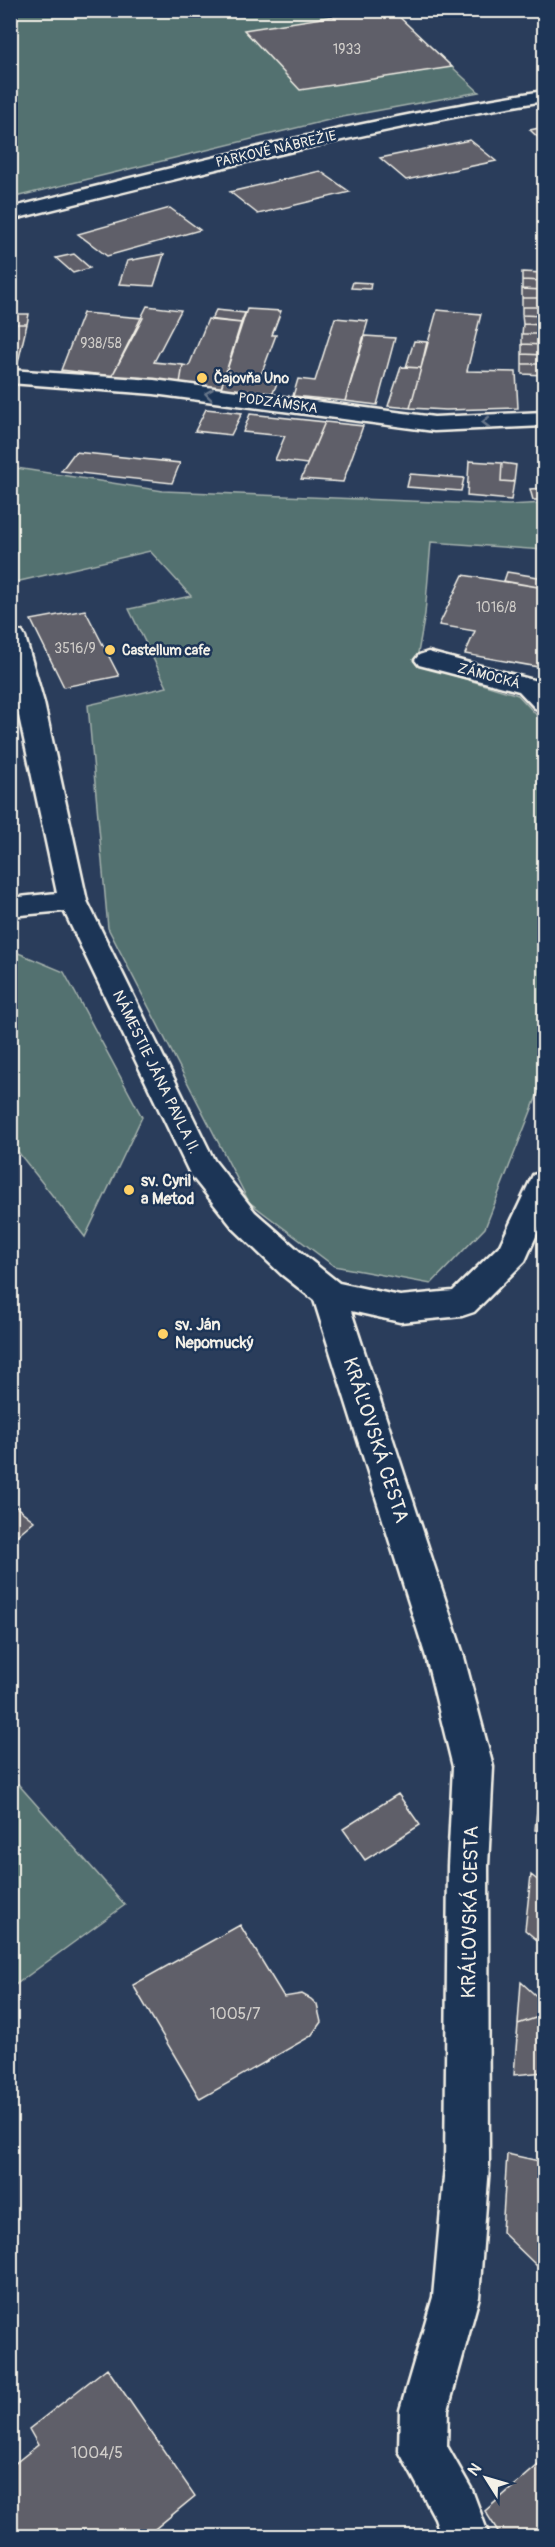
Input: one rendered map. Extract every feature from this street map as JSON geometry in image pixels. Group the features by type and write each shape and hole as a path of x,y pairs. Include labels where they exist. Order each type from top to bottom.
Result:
{"street":[{"name":"PARKOVÉ NÁBREŽIE","path":"10,214 313,139 420,116 544,96"},
{"name":"PODZÁMSKA","path":"10,376 154,387 434,424 544,419"},
{"name":"NÁMESTIE JÁNA PAVLA II.","path":"13,637 31,703 73,901 201,1166 244,1220 293,1265 329,1293 400,1309 462,1303 513,1252 544,1183"},
{"name":"ZÁMOCKÁ","path":"428,660 528,686 544,703"},
{"path":"10,907 73,901"},
{"name":"KRÁĽOVSKÁ CESTA","path":"329,1293 445,1657 473,1767 468,1866 468,2166 456,2297 424,2410 423,2451 455,2507 465,2536"}],"green space":[{"path":"10,11 392,11 479,92 337,118 11,198"},
{"path":"10,467 163,491 509,505 544,503 544,550 431,542 425,614 416,664 518,695 544,723 544,1078 485,1228 431,1284 334,1266 249,1202 108,928 88,705 167,687 129,609 191,596 150,551 11,583"},
{"path":"11,950 64,972 142,1117 85,1237 11,1143"},
{"path":"18,1784 125,1905 11,1988 10,1789"}],"building":[{"path":"374,10 392,10 452,67 300,90 244,30"},
{"path":"544,127 544,143 530,130"},
{"path":"470,140 496,161 406,180 380,158"},
{"path":"320,171 350,192 258,214 230,192"},
{"path":"170,208 200,230 107,256 78,234"},
{"path":"74,254 90,268 73,273 56,258"},
{"path":"164,254 154,286 119,284 127,261"},
{"path":"522,272 544,273 544,281 522,280"},
{"path":"522,280 544,281 544,290 522,289"},
{"path":"353,282 371,283 370,289 351,288"},
{"path":"522,289 544,290 544,298 522,298"},
{"path":"522,298 544,298 544,307 522,307"},
{"path":"147,306 181,310 154,362 183,365 180,383 112,376"},
{"path":"522,307 544,307 544,316 522,315"},
{"path":"247,309 281,311 272,335 276,335 261,375 279,378 273,393 221,388"},
{"path":"216,310 245,313 241,323 211,320"},
{"path":"437,310 481,314 467,371 516,372 518,408 446,410 410,408"},
{"path":"83,313 143,318 112,376 61,370"},
{"path":"10,314 29,314 27,324 10,324"},
{"path":"522,315 544,316 544,325 523,324"},
{"path":"335,318 368,321 345,401 293,396 298,379 315,381"},
{"path":"208,319 241,323 221,388 180,383 183,365 189,366"},
{"path":"10,324 27,324 17,367 10,367"},
{"path":"523,324 544,325 544,334 522,334"},
{"path":"522,334 544,334 544,345 522,344"},
{"path":"365,336 395,338 377,405 345,401"},
{"path":"414,341 427,342 421,368 406,367"},
{"path":"522,344 544,345 544,355 522,354"},
{"path":"522,354 544,355 544,364 522,364"},
{"path":"522,364 544,364 544,375 522,374"},
{"path":"401,367 421,368 410,408 388,406"},
{"path":"206,409 242,413 231,435 195,431"},
{"path":"250,414 325,422 307,464 275,460 285,436 243,432"},
{"path":"325,422 363,426 343,482 301,479"},
{"path":"75,452 180,463 172,483 61,471"},
{"path":"469,461 502,463 501,481 514,482 511,500 467,496"},
{"path":"502,463 516,465 514,482 501,481"},
{"path":"410,474 464,478 461,491 407,487"},
{"path":"544,488 544,500 533,500 530,489"},
{"path":"507,572 544,578 544,588 504,581"},
{"path":"463,575 544,588 544,668 465,654 475,631 439,625"},
{"path":"85,610 119,676 64,687 31,620"},
{"path":"10,1502 34,1521 10,1541"},
{"path":"540,1780 544,1783 544,1831 535,1830"},
{"path":"398,1794 420,1825 365,1860 343,1829"},
{"path":"531,1875 544,1885 544,1946 525,1930"},
{"path":"240,1925 284,1997 302,1994 311,1999 317,2005 321,2022 311,2036 200,2099 133,1985"},
{"path":"521,1982 544,2003 544,2015 518,2024"},
{"path":"544,2015 544,2072 514,2075 518,2024"},
{"path":"507,2154 544,2162 544,2222 538,2267 502,2232"},
{"path":"107,2368 195,2496 155,2529 160,2536 10,2536 10,2461 13,2465 38,2445 29,2429"},
{"path":"544,2460 544,2536 501,2536 485,2511"}],"place":[{"name":"Čajovňa Uno","path":"202,378"},
{"name":"Castellum cafe","path":"110,650"},
{"name":"sv. Cyril a Metod","path":"129,1190"},
{"name":"sv. Ján Nepomucký","path":"163,1334"}]}
